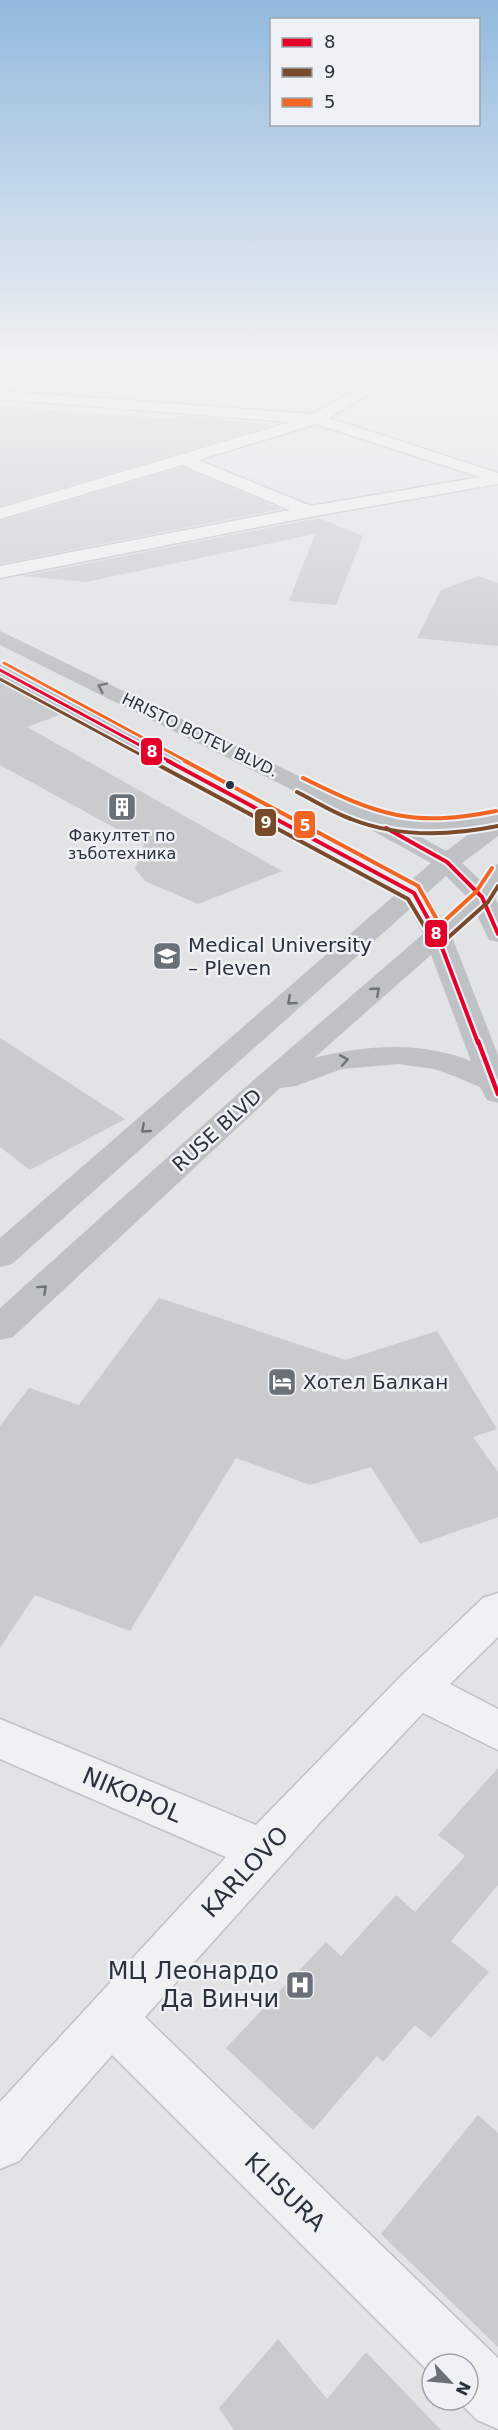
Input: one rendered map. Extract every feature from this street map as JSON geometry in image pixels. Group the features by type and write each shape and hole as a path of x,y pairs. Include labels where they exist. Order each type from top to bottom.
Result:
{"main road":[{"name":"HRISTO BOTEV BLVD.","path":"0,637 362,815 447,862 482,897 498,934"},
{"name":"HRISTO BOTEV BLVD.","path":"0,670 414,893"},
{"path":"362,815 427,828 474,825 498,818"},
{"path":"0,1256 447,862 498,824"},
{"path":"482,897 498,872"},
{"path":"414,893 438,937 495,1088"},
{"name":"RUSE BLVD","path":"0,1328 252,1097 482,897"},
{"path":"252,1097 297,1074 331,1062 396,1054 437,1060 495,1088"}],"street":[{"path":"0,514 115,480"},
{"path":"234,480 309,512"},
{"path":"0,572 309,512 490,480"},
{"name":"KARLOVO","path":"0,2142 264,1851 417,1688 498,1610"},
{"path":"417,1688 498,1731"},
{"name":"NIKOPOL","path":"0,1738 264,1851"},
{"name":"KLISURA","path":"111,2019 450,2352"},
{"path":"480,2382 498,2399"}],"building":[{"path":"0,480 86,480 0,506"},
{"path":"137,480 214,480 282,509 0,564 0,521"},
{"path":"319,518 363,536 336,605 289,601 315,534 86,582 22,576"},
{"path":"478,576 498,583 498,646 417,638 441,590"},
{"name":"Факултет по зъботехника","path":"0,681 62,714 27,727 282,871 198,904 145,881 135,869 144,844 0,765"},
{"path":"0,1038 125,1119 30,1170 0,1147"},
{"path":"159,1298 345,1360 437,1331 497,1429 473,1437 498,1472 498,1517 420,1544 371,1467 310,1485 236,1458 130,1631 35,1595 0,1648 0,1426 29,1388 79,1405"},
{"path":"498,1768 498,1885 451,1941 489,1972 431,2038 415,2025 383,2062 377,2056 313,2130 226,2048 326,1942 341,1956 396,1895 415,1912 465,1856 438,1835"},
{"path":"478,2115 498,2133 498,2347 381,2234"},
{"path":"278,2339 327,2399 366,2352 420,2408 420,2412 424,2412 441,2430 234,2430 219,2408"}],"transit line":[{"name":"5","path":"4,663 418,886 440,925 476,892 492,868"},
{"name":"8","path":"0,670 414,893 438,937 498,1094"},
{"name":"9","path":"0,679 408,899 435,944 442,943 488,902 498,886"},
{"name":"5","path":"303,778 351,802 392,815 444,818 496,811"},
{"name":"9","path":"297,792 351,819 387,830 443,834 498,826"},
{"name":"8","path":"386,828 447,862 482,897 498,934"}],"place":[{"name":"Факултет по зъботехника","path":"122,807"},
{"name":"Medical University – Pleven","path":"167,956"},
{"name":"Хотел Балкан","path":"282,1382"},
{"name":"МЦ Леонардо Да Винчи","path":"300,1985"}]}
